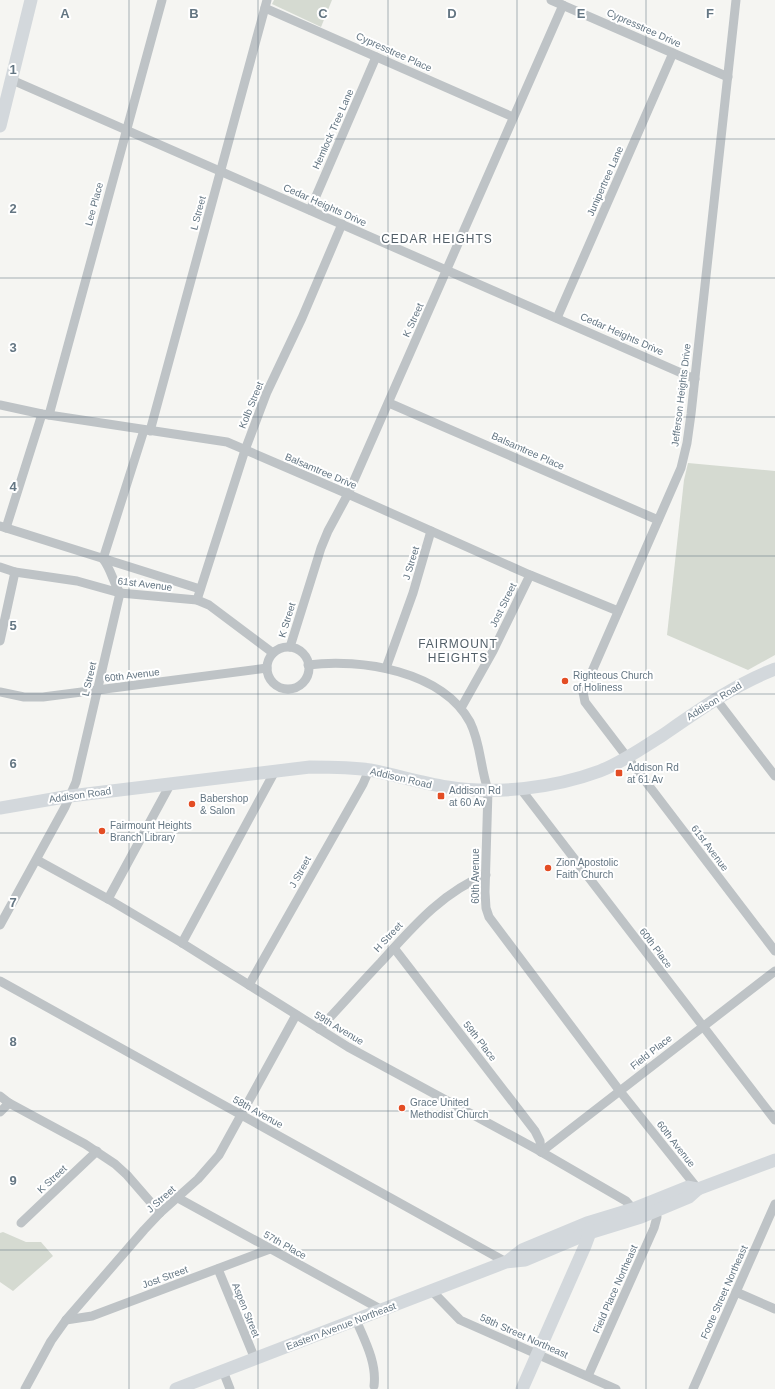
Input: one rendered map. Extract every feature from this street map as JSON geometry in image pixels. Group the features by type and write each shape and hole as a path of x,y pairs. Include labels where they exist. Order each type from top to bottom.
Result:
{"main road":[{"path":"0,126 31,0"},
{"name":"Addison Road","path":"0,808 70,796 275,771 321,767 369,770 448,788 488,790 548,785 574,780 601,771 628,758 716,699 749,680 775,669"},
{"name":"Eastern Avenue Northeast","path":"588,1228 656,1210 689,1197 698,1189 775,1160"},
{"name":"Eastern Avenue Northeast","path":"176,1389 506,1262 524,1260 588,1228 688,1187 698,1189"},
{"path":"522,1389 585,1246 588,1228"}],"street":[{"name":"Lee Place","path":"3,527 45,414 162,0"},
{"name":"Cypresstree Drive","path":"551,0 728,77"},
{"name":"Jefferson Heights Drive","path":"628,758 585,702 583,692 683,462 691,414 736,0"},
{"name":"Cypresstree Place","path":"266,4 376,57 513,117"},
{"name":"L Street","path":"103,559 147,431 221,172 266,4"},
{"name":"K Street","path":"290,647 320,548 348,494 389,403 563,5"},
{"name":"Junipertree Lane","path":"557,318 672,53"},
{"name":"Hemlock Tree Lane","path":"310,210 376,57"},
{"name":"Cedar Heights Drive","path":"12,80 695,379"},
{"name":"Kolb Street","path":"197,600 245,450 267,392 302,318 342,224"},
{"name":"Balsamtree Place","path":"389,403 658,520"},
{"name":"Balsamtree Drive","path":"0,405 147,431 223,441 348,494 530,575 618,611"},
{"name":"61st Avenue","path":"3,527 200,589"},
{"name":"J Street","path":"386,668 413,593 431,531"},
{"path":"103,559 108,566 114,583 120,593"},
{"name":"61st Avenue","path":"0,566 15,572 77,581 120,593 197,600 209,605 273,653"},
{"path":"0,641 15,572"},
{"name":"Jost Street","path":"461,708 485,666 530,575"},
{"name":"L Street","path":"0,925 65,808 77,779 120,593"},
{"path":"290,647 295,648 304,654 308,665 308,673 302,682 291,688 282,688 271,679 267,668 269,659 273,653 278,649 290,647"},
{"name":"60th Avenue","path":"308,665 339,663 386,668 422,680 441,692 461,708 479,744 485,781 488,790 485,904 488,917 619,1090 698,1189"},
{"name":"60th Avenue","path":"0,692 32,697 267,668"},
{"path":"716,699 775,776"},
{"name":"61st Avenue","path":"628,758 775,951"},
{"name":"J Street","path":"249,985 369,770"},
{"path":"182,943 275,771"},
{"path":"108,899 172,783"},
{"name":"60th Place","path":"520,788 775,1120"},
{"name":"59th Avenue","path":"36,860 108,899 182,943 348,1047 626,1200 633,1209"},
{"name":"H Street","path":"319,1029 430,911 475,878 486,874"},
{"name":"59th Place","path":"394,948 535,1131 540,1141 541,1152"},
{"name":"Field Place","path":"541,1152 619,1090 775,971"},
{"name":"58th Avenue","path":"0,981 506,1262"},
{"name":"J Street","path":"25,1389 51,1341 66,1320 160,1213 198,1179 219,1155 296,1015"},
{"path":"0,1096 9,1103 97,1151 123,1170 160,1213"},
{"path":"0,1112 9,1103"},
{"name":"K Street","path":"21,1223 97,1151"},
{"name":"57th Place","path":"178,1198 382,1310"},
{"name":"Foote Street Northeast","path":"693,1389 775,1204"},
{"name":"Field Place Northeast","path":"588,1376 654,1228 657,1217 656,1210"},
{"name":"Jost Street","path":"66,1320 92,1316 270,1249"},
{"name":"Aspen Street","path":"218,1269 255,1359"},
{"name":"58th Street Northeast","path":"432,1291 460,1320 616,1389"},
{"path":"736,1292 775,1310"},
{"path":"356,1320 373,1363 375,1377 374,1386"},
{"path":"223,1371 230,1389"}],"shaded area":[{"path":"274,0 332,0 321,27 272,4"},
{"path":"688,463 775,471 775,655 748,670 667,635 684,480"},
{"path":"3,1232 26,1242 41,1242 53,1256 13,1291 0,1282 0,1233"}],"place":[{"name":"Righteous Church of Holiness","path":"565,681"},
{"name":"Addison Rd at 61 Av","path":"619,773"},
{"name":"Addison Rd at 60 Av","path":"441,796"},
{"name":"Babershop & Salon","path":"192,804"},
{"name":"Fairmount Heights Branch Library","path":"102,831"},
{"name":"Zion Apostolic Faith Church","path":"548,868"},
{"name":"Grace United Methodist Church","path":"402,1108"}],"district":[{"name":"CEDAR HEIGHTS","path":"437,239"},
{"name":"FAIRMOUNT HEIGHTS","path":"458,651"}]}
